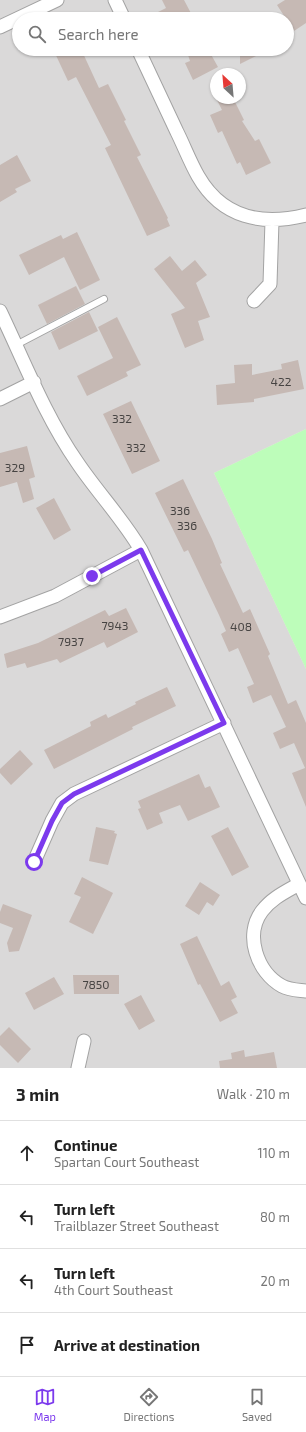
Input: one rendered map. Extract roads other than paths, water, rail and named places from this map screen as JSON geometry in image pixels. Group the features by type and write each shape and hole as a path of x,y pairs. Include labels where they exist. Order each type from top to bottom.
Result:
{"street":[{"path":"32,12 57,0"},
{"path":"115,0 121,12"},
{"path":"0,27 12,21"},
{"path":"141,56 198,176 216,199 229,208 257,219 272,221 287,220 306,215"},
{"path":"254,301 270,284 272,221"},
{"path":"0,311 56,427 77,462 120,519 141,550 306,898"},
{"path":"0,399 34,382"},
{"path":"0,617 55,596 141,550"},
{"path":"34,862 52,821 62,803 74,794 224,723"},
{"path":"299,884 276,896 261,912 254,928 253,942 260,964 266,974 282,986 295,990 306,991"},
{"path":"78,1068 84,1041"}],"lane":[{"path":"16,345 104,300"}]}
